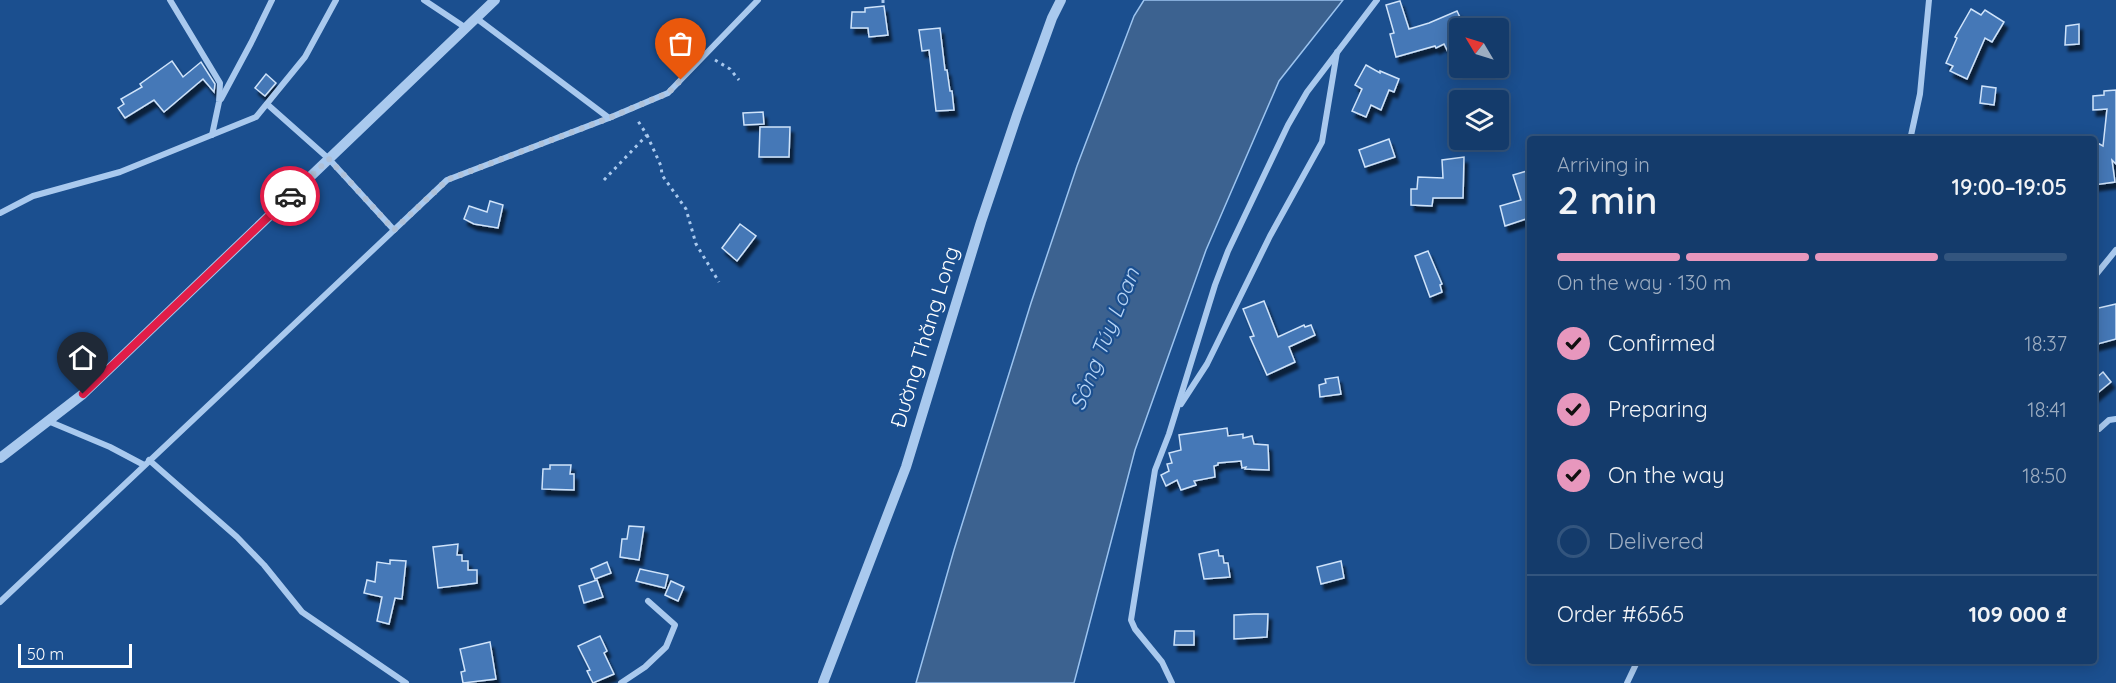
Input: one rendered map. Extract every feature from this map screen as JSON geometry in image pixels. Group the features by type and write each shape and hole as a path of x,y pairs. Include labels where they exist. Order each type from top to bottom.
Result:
{"street":[{"path":"170,0 220,83 219,102 212,135"},
{"path":"219,102 272,0"},
{"path":"0,213 33,196 120,172 256,117 305,57 336,0"},
{"path":"424,0 466,28"},
{"path":"0,458 83,394 495,0"},
{"path":"0,602 447,180 668,93 758,0"},
{"name":"Đường Thăng Long","path":"822,683 906,467 984,211 1052,18 1061,0"},
{"path":"1172,683 1162,662 1139,635 1131,620 1143,558 1153,480 1215,285 1237,230 1299,106 1317,76 1377,0"},
{"path":"1911,136 1920,94 1929,0"},
{"path":"476,18 609,118"},
{"path":"1177,409 1207,364 1275,227 1322,142 1337,51"},
{"path":"267,104 329,159 394,230"},
{"path":"2097,273 2116,250"},
{"path":"2097,427 2099,429 2109,420 2116,419"},
{"path":"48,421 147,462 237,537 264,565 302,612 406,683"},
{"path":"621,683 645,667 666,647 675,625 648,601"},
{"path":"1626,683 1636,664"}],"path":[{"path":"706,54 730,69 740,80"},
{"path":"630,109 647,135 661,166 662,175 686,209 696,244 719,282"},
{"path":"604,180 647,135"}],"water":[{"name":"Sông Túy Loan","path":"1144,0 1343,0 1279,81 1206,250 1135,450 1074,683 916,683 954,550 1031,303 1077,166 1134,16"}],"building":[{"path":"1400,1 1409,29 1457,11 1460,18 1449,18 1449,52 1444,44 1396,57 1390,34 1394,33 1386,5"},
{"path":"884,6 888,35 869,37 868,28 851,28 852,12 865,12 865,8"},
{"path":"1971,9 1981,15 1985,10 2004,22 1992,42 1985,38 1967,79 1950,71 1953,66 1946,63 1957,38 1955,37"},
{"path":"2079,24 2079,44 2065,45 2066,26"},
{"path":"940,28 945,70 947,70 950,91 952,91 954,110 936,111 929,50 922,51 919,30"},
{"path":"172,61 183,77 201,62 215,84 214,92 203,79 164,112 154,100 125,118 118,108 124,104 121,99 142,87 140,84"},
{"path":"1366,65 1380,73 1380,71 1399,79 1394,92 1389,90 1381,110 1371,105 1366,117 1352,111 1362,89 1355,85"},
{"path":"266,74 276,83 265,96 255,88"},
{"path":"1982,86 1996,88 1994,105 1980,103"},
{"path":"2116,90 2116,164 2112,160 2115,182 2097,185 2097,143 2103,146 2107,109 2093,110 2093,96 2104,95 2104,91"},
{"path":"763,112 764,124 744,125 743,113"},
{"path":"760,127 790,127 789,157 759,157"},
{"path":"1389,139 1395,157 1365,167 1359,150"},
{"path":"1464,157 1463,198 1433,198 1432,206 1411,205 1411,189 1417,189 1418,177 1443,178 1442,160"},
{"path":"1527,171 1527,221 1526,219 1505,226 1500,206 1521,200 1513,175"},
{"path":"490,201 503,205 498,228 474,224 464,219 469,206 487,212"},
{"path":"740,224 756,236 737,261 722,248"},
{"path":"1428,251 1442,284 1440,285 1442,292 1430,297 1415,256"},
{"path":"1264,301 1278,337 1304,325 1305,327 1311,325 1315,335 1289,347 1295,362 1267,375 1250,337 1254,336 1243,309"},
{"path":"2116,304 2116,339 2097,344 2097,308"},
{"path":"2103,372 2111,382 2097,394 2097,377"},
{"path":"1338,377 1341,394 1320,397 1319,385 1326,383 1325,379"},
{"path":"1227,428 1228,436 1243,434 1243,438 1252,436 1254,444 1268,445 1269,470 1245,469 1246,467 1242,468 1241,461 1218,463 1214,466 1215,477 1194,481 1196,485 1181,490 1177,480 1166,486 1161,475 1169,471 1167,464 1172,463 1169,453 1181,450 1179,435"},
{"path":"550,465 571,465 570,474 574,474 574,490 542,489 543,469 550,469"},
{"path":"629,526 644,527 639,560 620,557 622,539 627,539"},
{"path":"458,544 457,555 462,555 462,561 468,561 468,570 477,570 477,583 438,588 433,547"},
{"path":"1218,550 1219,556 1223,556 1224,563 1228,563 1230,577 1204,579 1199,554"},
{"path":"390,560 406,561 402,599 395,598 389,624 377,621 382,597 364,593 367,580 375,582 377,562 390,564"},
{"path":"1341,561 1344,578 1321,584 1317,567"},
{"path":"607,562 611,573 595,579 591,569"},
{"path":"640,569 668,575 665,588 636,581"},
{"path":"597,580 603,597 584,603 579,586"},
{"path":"671,581 684,587 678,601 665,595"},
{"path":"1268,614 1267,637 1234,639 1234,615"},
{"path":"1175,631 1194,631 1194,645 1174,645"},
{"path":"600,636 607,651 604,653 614,674 593,683 587,671 590,670 578,646"},
{"path":"490,642 496,679 463,683 461,672 465,671 460,649"}],"way so far":[{"path":"290,196 329,159 394,230 447,180 668,93 681,80"}],"route":[{"path":"83,394 290,196"}]}
